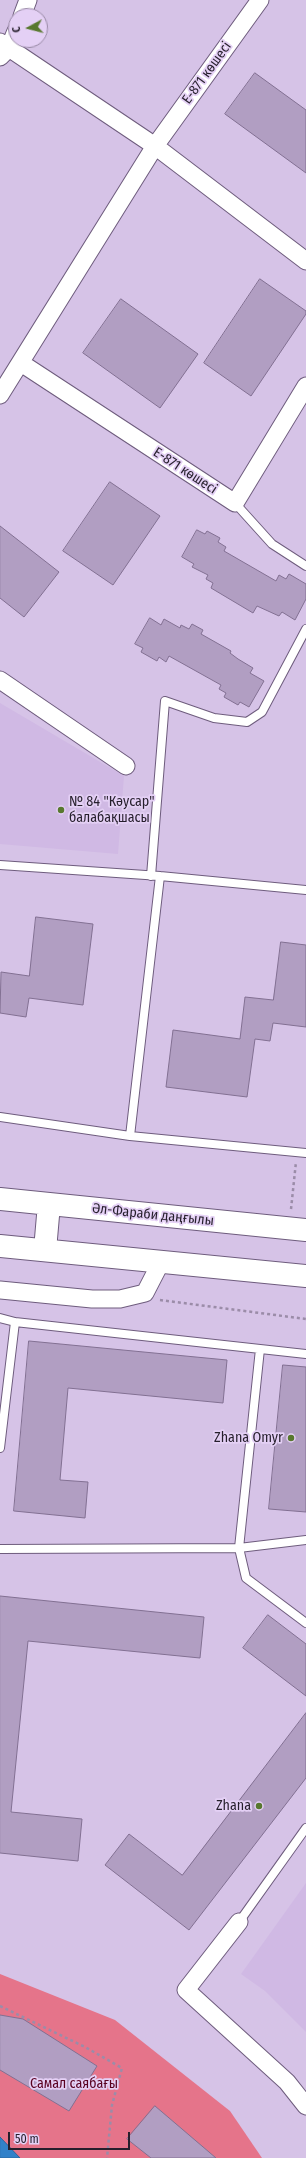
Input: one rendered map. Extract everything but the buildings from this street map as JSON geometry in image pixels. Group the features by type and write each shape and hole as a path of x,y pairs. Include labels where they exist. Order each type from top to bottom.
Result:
{"main road":[{"name":"Әл-Фараби даңғылы","path":"0,1199 306,1230"},
{"path":"45,1250 49,1204"},
{"path":"0,1246 306,1276"}],"street":[{"name":"Е-871 көшесі","path":"0,395 155,146 260,0"},
{"path":"3,49 155,146 306,261"},
{"name":"Е-871 көшесі","path":"21,363 235,503"},
{"path":"235,503 306,386"},
{"path":"0,680 126,766"},
{"path":"0,1290 92,1299 120,1299 145,1293 161,1262"},
{"path":"239,1922 186,1990 287,2082 306,2106"}],"lane":[{"path":"235,503 272,544 306,566"},
{"path":"151,876 165,701 214,718 247,722 262,712 306,629"},
{"path":"0,866 160,876 306,890"},
{"path":"130,1136 160,876"},
{"path":"0,1117 130,1136 306,1153"},
{"path":"0,1318 15,1322 306,1354"},
{"path":"0,1448 15,1322"},
{"path":"260,1349 239,1548 246,1578 306,1623"},
{"path":"0,1549 239,1548 306,1540"},
{"path":"239,1922 306,1828"}],"path":[{"path":"131,1296 306,1319"},
{"path":"0,2006 85,2047 122,2068 112,2105 107,2158"}],"shaded area":[{"name":"№ 84 \"Кәусар\" балабақшасы","path":"0,703 124,776 118,854 0,844"},
{"path":"306,1883 306,2032 265,1991 241,1974"}],"green space":[{"name":"Самал саябағы","path":"0,1974 115,2020 230,2111 262,2158 0,2158"}],"water":[{"path":"0,2137 20,2158 0,2158"}],"place":[{"name":"№ 84 \"Кәусар\" балабақшасы","path":"61,810"},
{"name":"Zhana Omyr","path":"291,1438"},
{"name":"Zhana","path":"259,1806"}]}
